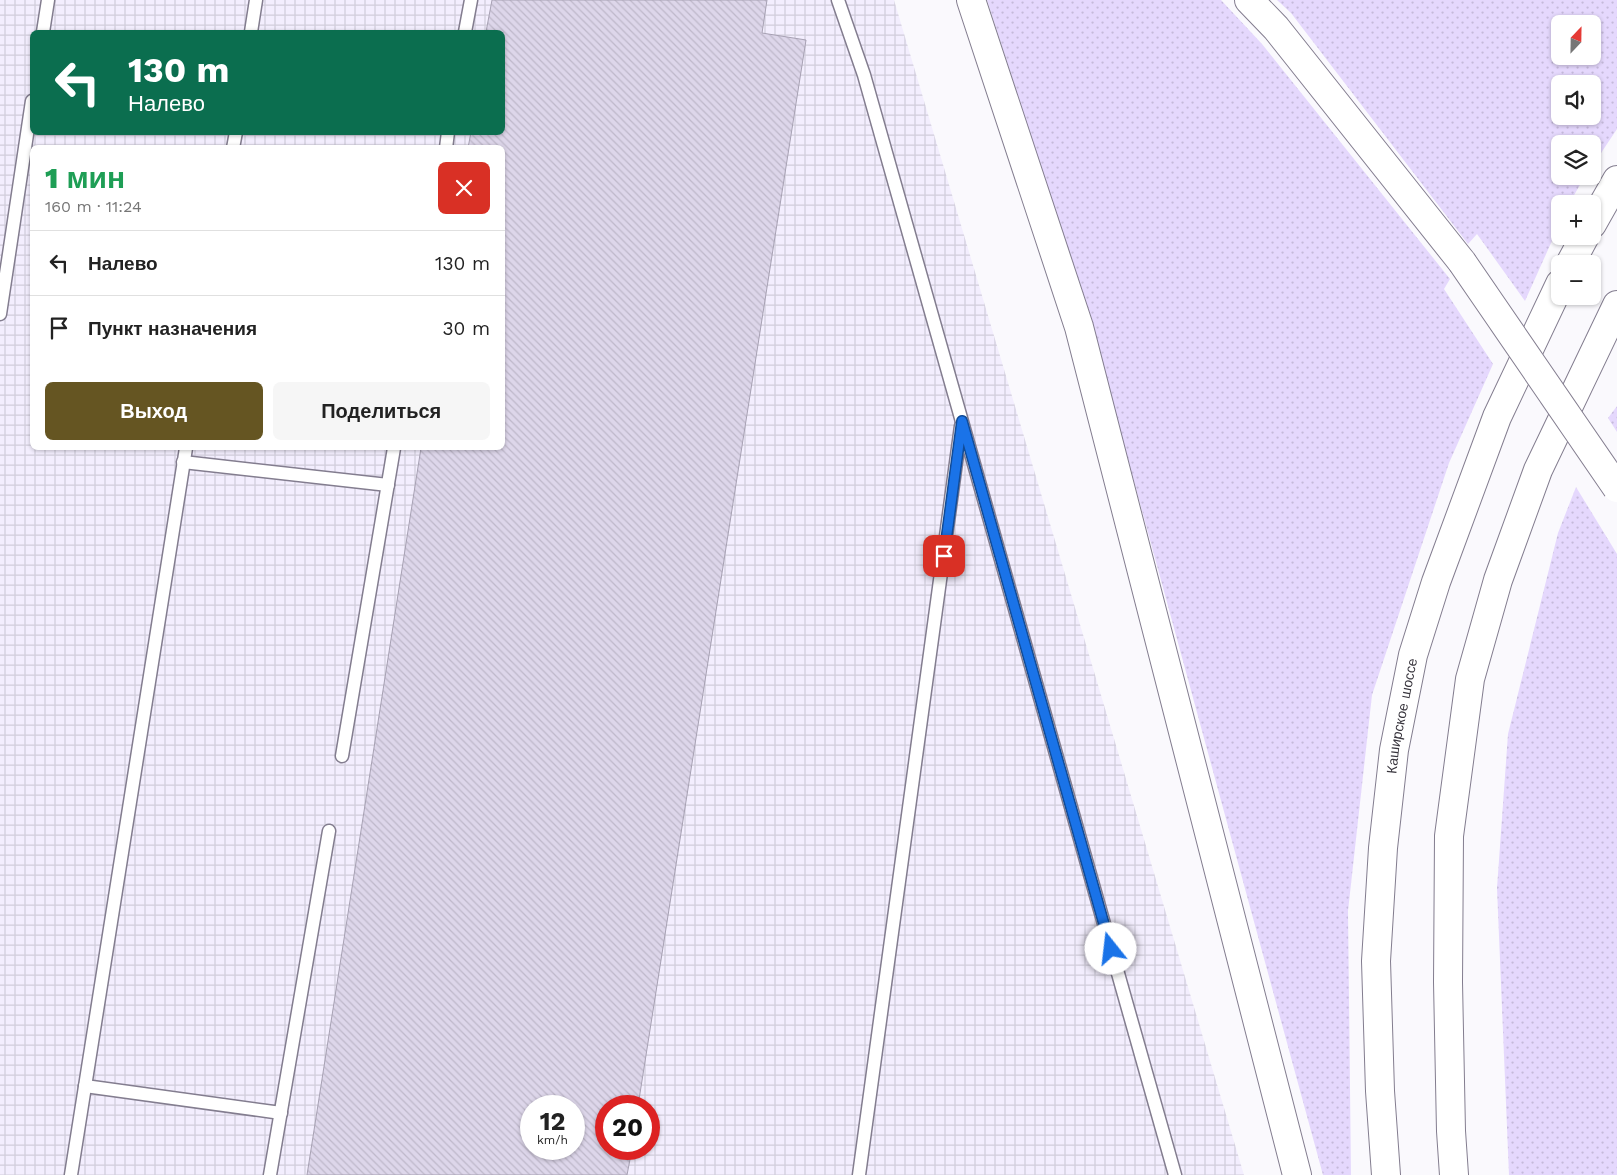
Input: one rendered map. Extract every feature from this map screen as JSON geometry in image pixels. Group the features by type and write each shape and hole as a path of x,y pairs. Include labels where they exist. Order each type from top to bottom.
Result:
{"main road":[{"path":"971,0 1079,327 1297,1175"},
{"path":"1249,0 1276,28 1462,262 1617,488"},
{"path":"1601,208 1617,180"},
{"name":"Каширское шоссе","path":"1386,1175 1380,1091 1376,962 1383,848 1394,750 1413,655 1436,582 1497,417 1551,303"},
{"path":"1454,1175 1451,1132 1448,1002 1449,836 1470,679 1498,580 1538,470 1617,305"}],"lane":[{"path":"43,30 48,0"},
{"path":"251,30 256,0"},
{"path":"465,30 471,0"},
{"path":"838,0 864,75 1175,1175"},
{"path":"0,314 30,114"},
{"path":"859,1175 962,421"},
{"path":"71,1175 186,450"},
{"path":"342,756 394,450"},
{"path":"184,462 388,485"},
{"path":"270,1175 329,831"},
{"path":"85,1086 281,1113"}],"shaded area":[{"path":"0,0 894,0 1244,1175 0,1175"},
{"path":"987,0 1221,0 1262,44 1450,279 1444,289 1493,364 1449,463 1372,695 1348,911 1351,1175 1323,1175 1089,316"},
{"path":"1277,0 1617,0 1617,129 1601,153 1601,135 1551,135 1551,185 1580,185 1574,195 1551,195 1551,243 1525,301 1477,234 1468,244 1291,13"},
{"path":"1617,406 1617,432 1608,418"},
{"path":"1576,487 1617,554 1617,1175 1509,1175 1497,888 1508,734 1558,533"}],"building":[{"path":"492,0 767,0 762,33 806,40 640,1095 595,1095 595,1160 630,1160 627,1175 307,1175 421,450 505,450 505,145 469,145 470,135 505,135 505,30 486,30"}],"route":[{"path":"944,556 962,421 1111,949"}]}
